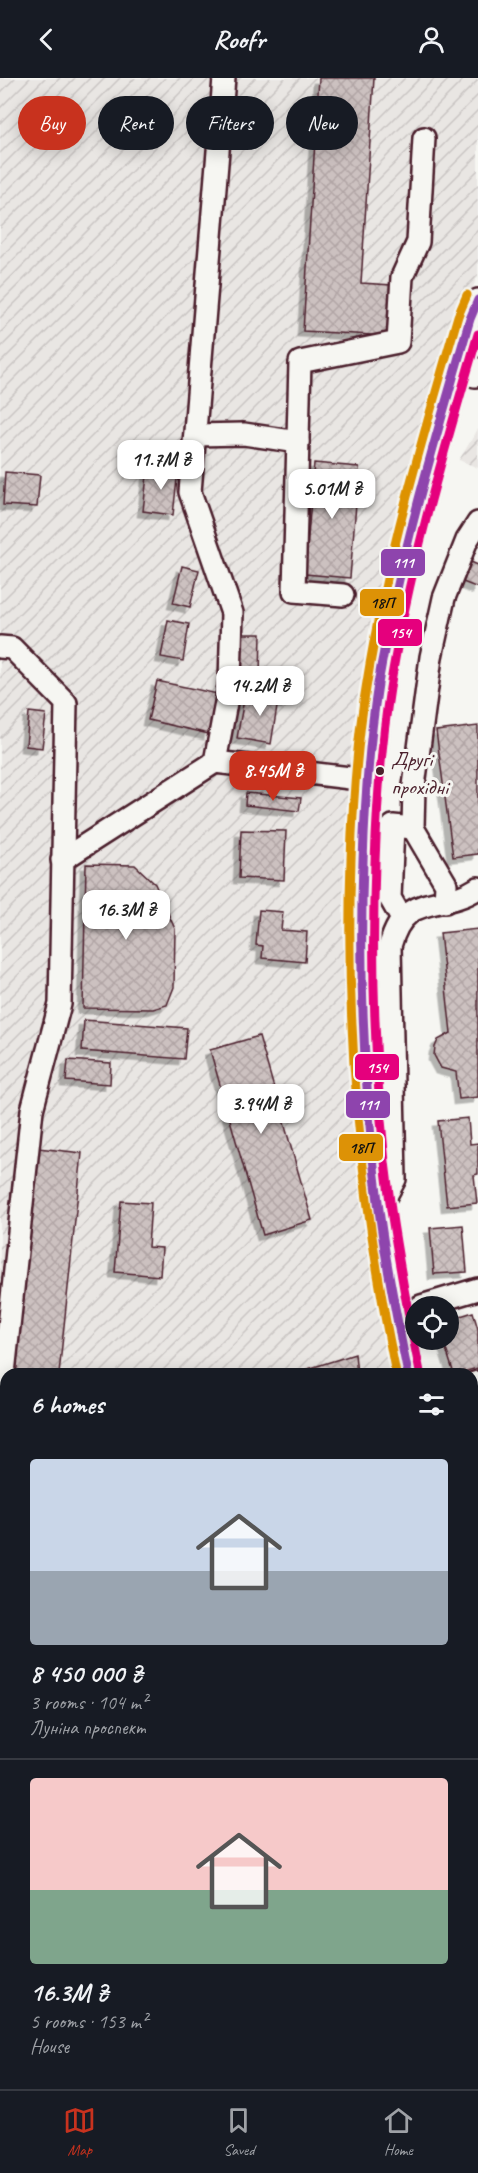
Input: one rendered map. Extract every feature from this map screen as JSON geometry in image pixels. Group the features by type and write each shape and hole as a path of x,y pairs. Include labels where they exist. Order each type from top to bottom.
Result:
{"street":[{"path":"215,762 230,681 232,613 190,492 224,78"},
{"path":"343,595 294,591 300,362 398,342 402,277 418,242 424,138"},
{"path":"405,1307 379,1209 368,1093 362,997 361,902 367,780 381,664 396,596 428,464 470,319 478,300"},
{"path":"455,371 475,376 478,369"},
{"path":"195,435 244,434 298,442"},
{"path":"445,902 446,884 412,828 414,786 430,657 444,598 467,540 478,523"},
{"path":"0,647 12,648 66,703 60,1004 32,1110 5,1368"},
{"path":"62,860 215,762 367,780"},
{"path":"402,919 390,898 393,826 412,828"},
{"path":"379,1209 395,1179 390,946 394,932 402,919 420,906 468,895 478,888"},
{"path":"455,1296 478,1289"},
{"path":"407,1350 408,1368"}],"shaded area":[{"path":"0,78 478,78 478,275 461,316 440,392 413,459 421,462 358,779 352,902 353,998 397,1368 0,1368"},
{"path":"478,429 478,468 459,460"}],"building":[{"path":"319,78 374,78 361,283 392,285 389,336 303,331 314,150 358,150 358,96 318,96"},
{"path":"314,463 359,467 350,578 305,574"},
{"path":"148,467 178,470 173,515 143,511"},
{"path":"5,472 40,475 37,507 3,505"},
{"path":"471,562 478,565 478,588 463,582"},
{"path":"182,566 199,570 190,607 173,603"},
{"path":"168,620 189,624 183,661 161,657"},
{"path":"242,634 261,634 260,675 241,674"},
{"path":"157,681 218,694 209,734 148,720"},
{"path":"267,690 288,694 287,703 278,701 271,744 237,738 245,694 265,697"},
{"path":"29,712 46,714 42,748 26,746"},
{"path":"478,726 478,854 453,857 436,731"},
{"path":"246,793 301,798 299,811 245,805"},
{"path":"241,830 286,831 284,880 239,878"},
{"path":"86,864 135,865 155,884 175,929 174,987 167,1005 153,1009 83,1008"},
{"path":"259,910 283,912 281,930 307,932 305,962 262,958 263,946 256,945"},
{"path":"478,929 478,1097 459,1099 456,1072 441,1068 434,1055 438,1040 451,1033 440,933"},
{"path":"84,1020 187,1028 184,1059 82,1051"},
{"path":"259,1036 312,1220 263,1235 210,1050"},
{"path":"68,1060 111,1063 110,1084 66,1081"},
{"path":"468,1118 470,1144 478,1143 478,1174 474,1175 477,1203 447,1206 438,1121"},
{"path":"38,1148 82,1153 60,1368 15,1368"},
{"path":"121,1201 151,1203 148,1247 162,1248 160,1276 115,1272"},
{"path":"463,1225 467,1272 434,1274 430,1228"},
{"path":"473,1312 478,1329 478,1368 452,1368 446,1350 459,1350 459,1316"},
{"path":"355,1354 356,1368 311,1368"}],"transit line":[{"name":"18П","path":"395,1368 373,1245 353,1054 350,925 354,792 358,748 375,635 395,543 458,316 467,295"},
{"name":"111","path":"407,1368 382,1231 366,1079 362,948 366,794 378,684 396,592 431,455 470,319 478,300"},
{"name":"154","path":"419,1368 394,1230 381,1123 374,993 377,818 387,710 407,599 428,510 478,334"}],"place":[{"name":"Другі прохідні","path":"380,771"}]}
